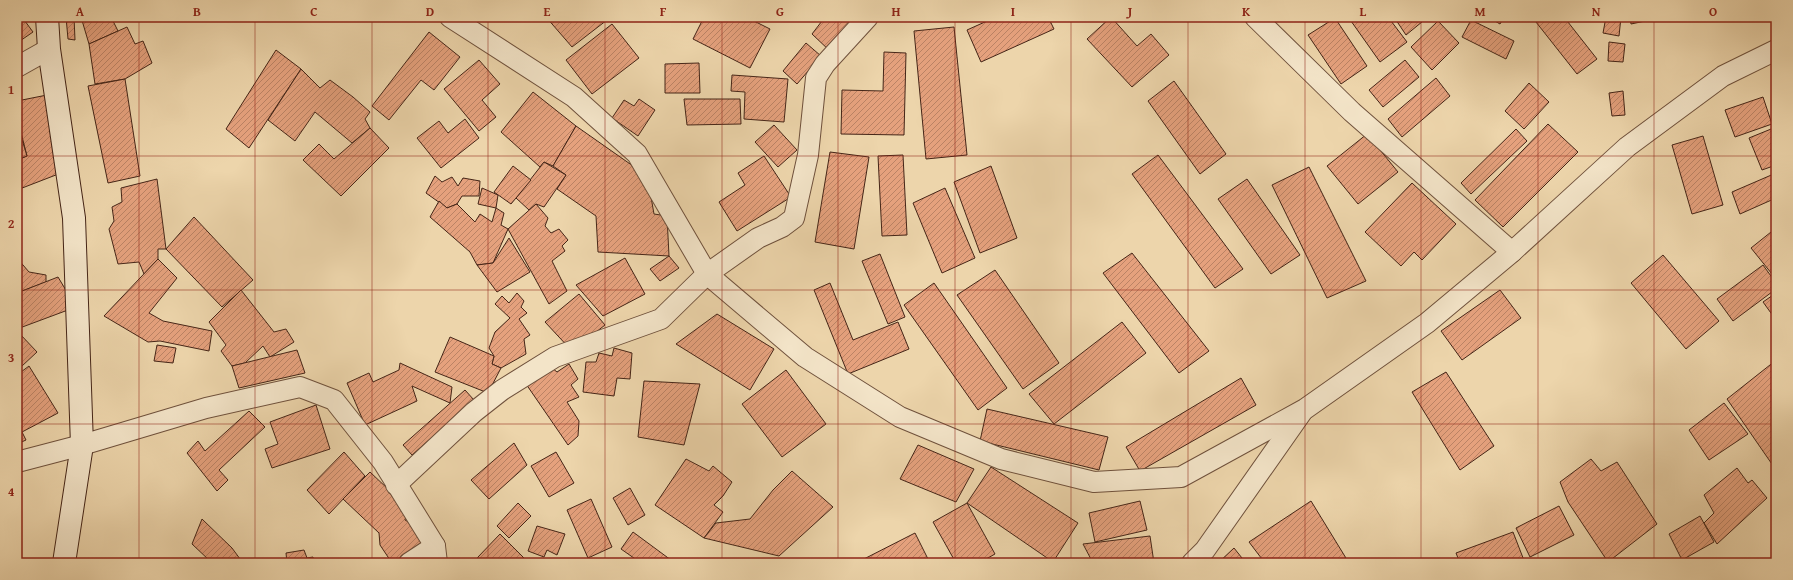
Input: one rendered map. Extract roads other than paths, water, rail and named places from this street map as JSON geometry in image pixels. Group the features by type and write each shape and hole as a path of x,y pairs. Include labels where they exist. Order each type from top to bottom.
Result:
{"street":[{"path":"47,17 49,49 74,218 82,445 64,563"},
{"path":"450,17 574,97 637,154 707,274 805,357 900,417 1001,459 1094,482 1180,477 1305,409 1427,323 1512,252 1627,147 1723,76 1776,50"},
{"path":"396,484 474,412 502,390 555,357 661,319 707,274 758,238 782,227 794,218 808,156 816,78 825,64 868,17"},
{"path":"1255,17 1352,112 1512,252"},
{"path":"17,67 49,49"},
{"path":"17,462 82,445 206,408 300,387 334,400 383,462 436,554 409,563"},
{"path":"1192,563 1205,550 1305,409"}]}
